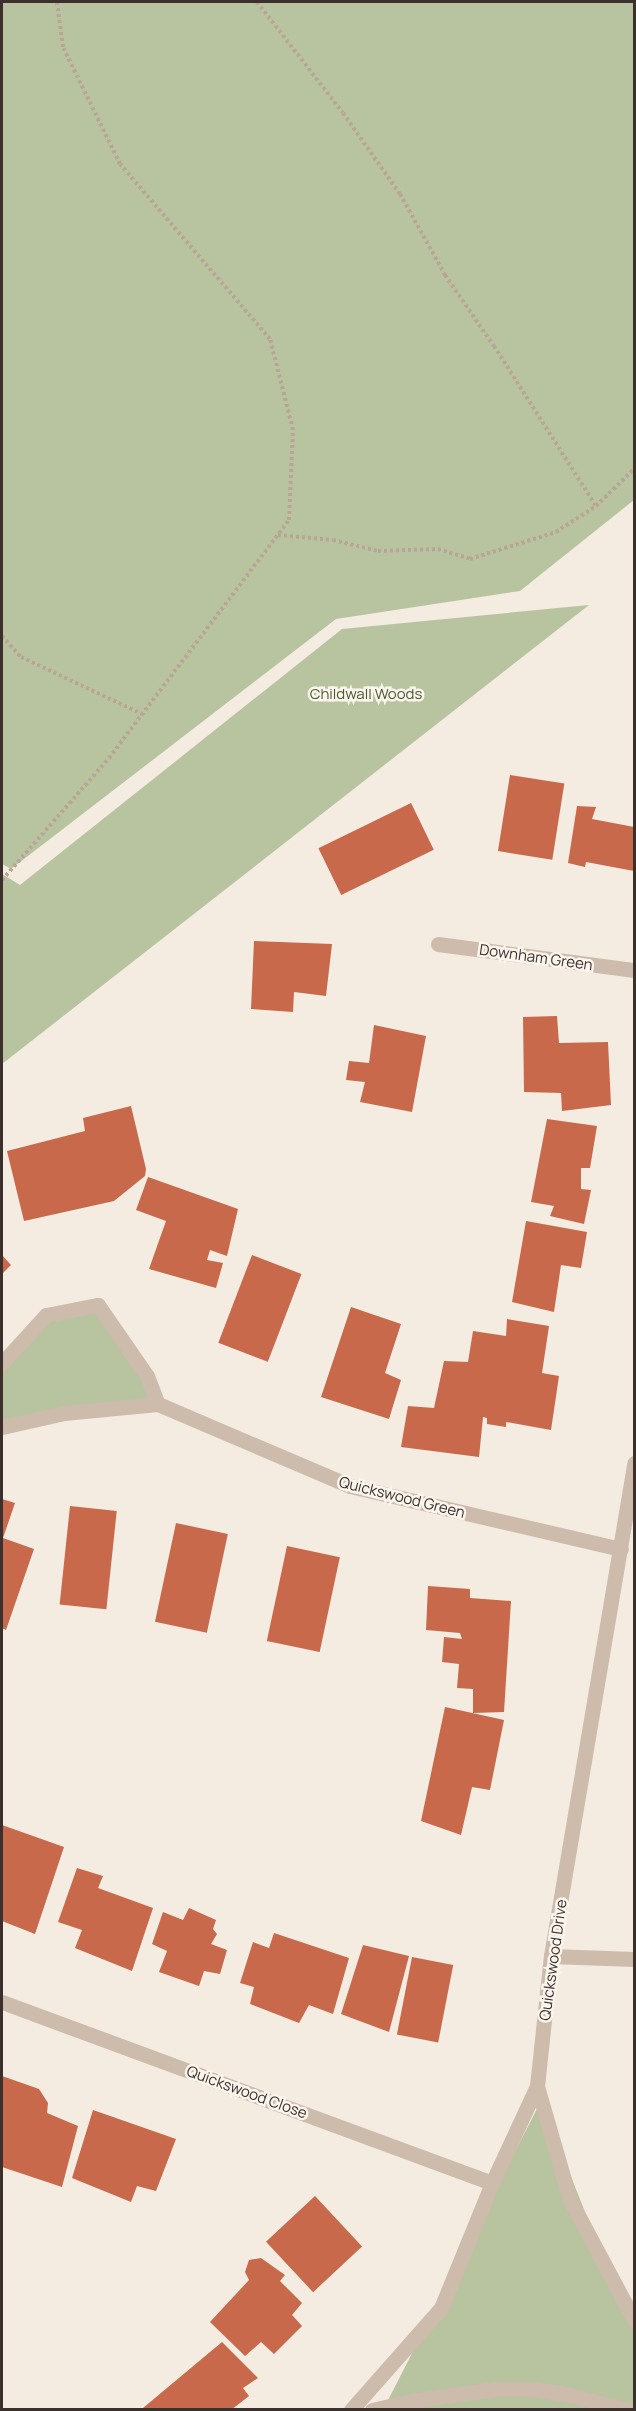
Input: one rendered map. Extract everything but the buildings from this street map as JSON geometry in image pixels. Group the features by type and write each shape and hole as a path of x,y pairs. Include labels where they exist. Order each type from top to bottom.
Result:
{"street":[{"name":"Downham Green","path":"438,944 634,970"},
{"path":"2,1363 46,1316 98,1305 147,1377 158,1404"},
{"name":"Quickswood Green","path":"2,1427 64,1413 158,1404 350,1486 621,1549"},
{"name":"Quickswood Drive","path":"351,2409 441,2308 492,2183 537,2086 551,1956 634,1463"},
{"path":"551,1956 634,1959"},
{"name":"Quickswood Close","path":"2,2002 492,2183"},
{"path":"537,2086 570,2200 634,2320"},
{"path":"372,2409 495,2389 531,2389 567,2394 626,2409"}],"path":[{"path":"2,880 109,758 289,520 293,430 270,339 120,164 63,47 57,2"},
{"path":"257,2 343,113 400,194 445,275 494,346 596,506"},
{"path":"278,535 333,540 378,550 438,549 470,559 556,532 596,506 634,469"},
{"path":"2,636 21,657 142,714"}],"green space":[{"name":"Childwall Woods","path":"2,2 634,2 634,500 520,591 336,619 11,869 2,864"},
{"name":"Childwall Woods","path":"589,605 2,1064 2,874 20,885 342,629"},
{"path":"98,1305 158,1404 2,1427 2,1363 46,1315"},
{"path":"541,2101 616,2290 634,2314 634,2409 383,2410"}]}
